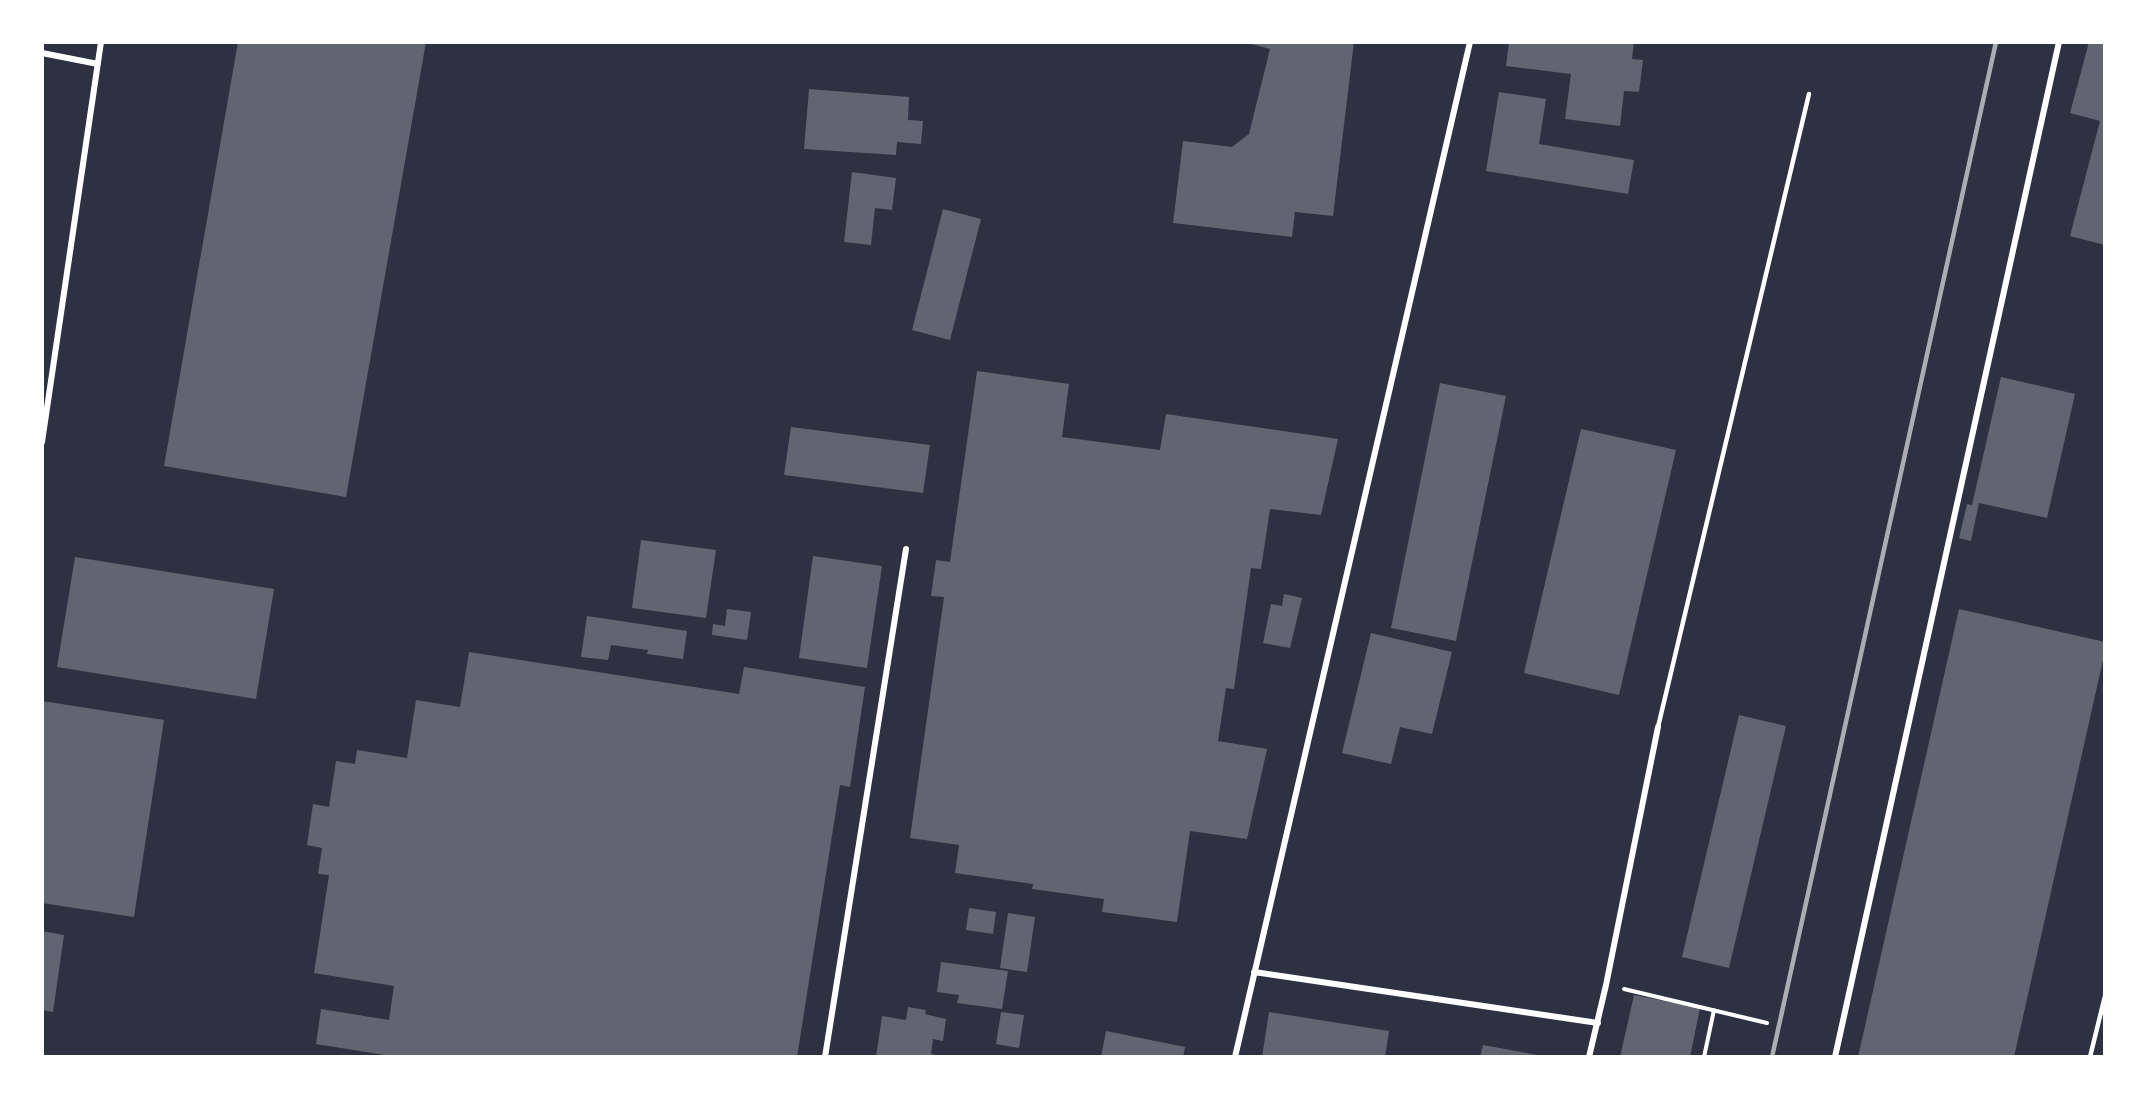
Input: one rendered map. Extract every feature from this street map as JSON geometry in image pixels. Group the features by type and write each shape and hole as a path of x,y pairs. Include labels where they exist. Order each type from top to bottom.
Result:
{"street":[{"path":"42,442 101,42"},
{"path":"1234,1057 1470,42"},
{"path":"1835,1057 2059,42"},
{"path":"42,52 98,64"},
{"path":"825,1057 906,549"},
{"path":"1589,1057 1606,985 1658,727"},
{"path":"1254,972 1598,1023"}],"lane":[{"path":"1658,727 1809,94"},
{"path":"2090,1057 2105,996"}],"path":[{"path":"1606,985 1767,1023"},
{"path":"1704,1057 1714,1011"}],"building":[{"path":"238,42 426,42 346,497 164,466"},
{"path":"1244,42 1354,42 1333,216 1295,212 1292,237 1173,223 1183,141 1232,147 1249,134 1270,49"},
{"path":"1509,42 1634,42 1632,59 1643,60 1639,92 1624,91 1620,126 1565,119 1571,74 1506,66"},
{"path":"2089,42 2105,42 2105,245 2070,236 2100,121 2070,113"},
{"path":"809,89 909,97 908,120 923,121 921,144 897,142 896,155 804,149"},
{"path":"1499,92 1546,99 1539,144 1634,160 1628,194 1486,171"},
{"path":"852,172 896,178 892,210 875,208 871,245 844,242"},
{"path":"943,209 981,219 950,340 912,330"},
{"path":"977,371 1069,384 1062,437 1160,450 1166,414 1338,439 1321,515 1270,509 1261,569 1251,568 1234,689 1226,688 1218,741 1267,749 1247,839 1190,831 1177,922 1102,912 1104,899 1032,889 1033,884 955,873 959,845 910,838 944,597 931,596 936,560 950,562"},
{"path":"2001,377 2075,394 2047,518 1979,503 1971,541 1959,538 1967,504 1972,505"},
{"path":"1440,383 1506,396 1456,641 1391,628"},
{"path":"791,427 930,445 923,493 784,475"},
{"path":"1581,429 1676,450 1619,695 1524,673"},
{"path":"641,540 716,550 706,618 632,608"},
{"path":"813,556 882,566 867,668 799,658"},
{"path":"75,557 274,589 256,699 57,667"},
{"path":"1284,594 1302,598 1290,648 1263,643 1271,604 1282,606"},
{"path":"727,609 751,612 747,640 712,635 713,624 725,626"},
{"path":"1959,609 2105,642 2105,651 2014,1057 1858,1057"},
{"path":"587,616 687,631 683,659 647,654 648,650 611,645 608,660 581,657"},
{"path":"1371,633 1452,652 1432,734 1400,727 1391,764 1342,753"},
{"path":"469,652 739,694 744,667 865,687 850,787 840,785 797,1057 397,1057 316,1044 321,1009 389,1020 394,986 314,973 329,875 318,874 322,848 307,845 313,804 329,807 336,761 355,764 357,750 407,758 416,700 460,707"},
{"path":"42,701 164,720 134,917 42,903"},
{"path":"1739,715 1786,726 1729,968 1682,957"},
{"path":"969,908 996,912 993,934 966,930"},
{"path":"1008,913 1035,917 1027,972 1000,968"},
{"path":"42,931 64,935 53,1012 42,1010"},
{"path":"941,962 1008,971 1002,1009 957,1003 959,995 937,992"},
{"path":"1634,995 1700,1008 1690,1057 1620,1057"},
{"path":"908,1007 926,1010 925,1014 946,1019 943,1041 933,1039 931,1054 946,1057 876,1057 882,1016 906,1020"},
{"path":"1001,1012 1024,1015 1019,1048 996,1044"},
{"path":"1269,1012 1389,1031 1385,1057 1262,1057"},
{"path":"1106,1031 1185,1047 1183,1057 1101,1057"},
{"path":"1483,1045 1543,1056 1543,1057 1480,1057"}],"railway":[{"path":"1772,1057 1996,42"}]}
